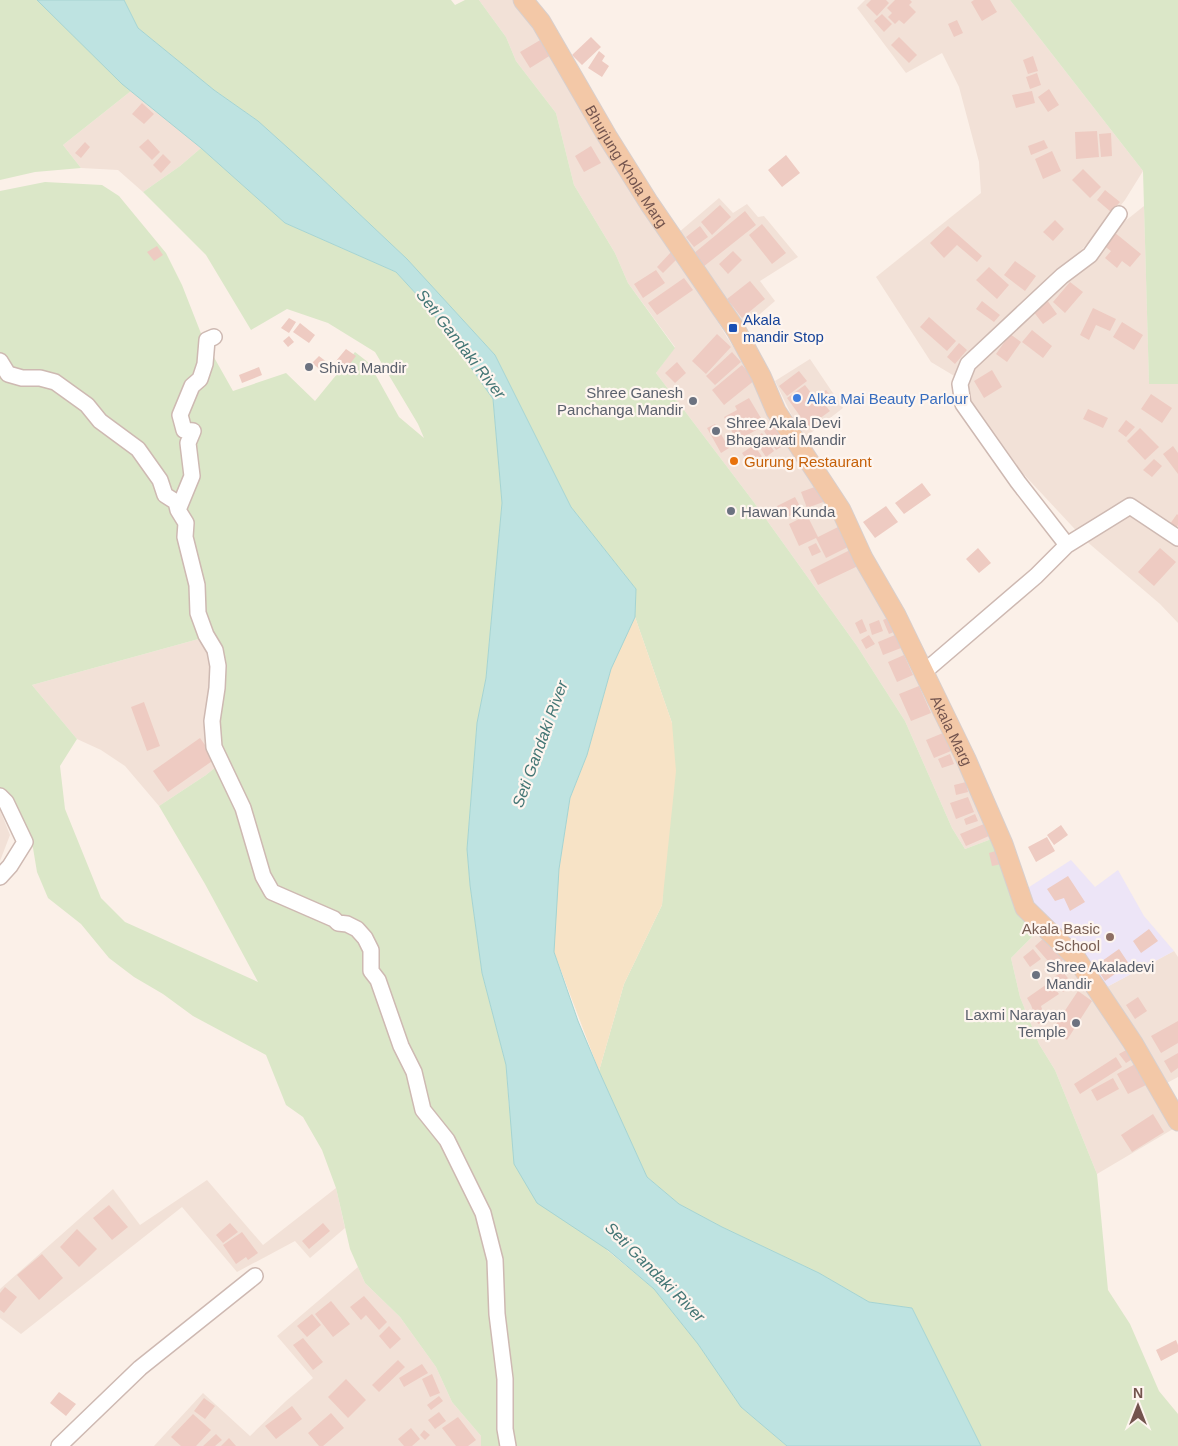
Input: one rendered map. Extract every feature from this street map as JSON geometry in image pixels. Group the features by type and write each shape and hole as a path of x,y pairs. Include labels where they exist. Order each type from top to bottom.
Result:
{"main road":[{"name":"Bhurjung Khola Marg","path":"523,0 541,22 607,136 649,203 736,330"},
{"name":"Akala Marg","path":"736,330 761,376 776,411 841,510 863,558 896,615 966,758 1003,844 1025,908 1076,958 1133,1043 1178,1121"}],"street":[{"path":"1067,545 1018,482 962,404 960,384 968,364 1062,276 1090,255 1119,214"},
{"path":"178,510 192,476 188,443 193,431 184,430 180,414 192,386 200,379 205,364 207,340 214,337"},
{"path":"0,361 8,374 22,378 40,378 55,382 87,405 100,421 138,449 160,480 165,495 176,502 178,510 186,523 185,537 197,585 198,612 206,635 215,650 218,666 212,721 214,747 243,808 263,876 272,892 338,923 347,924 365,938 371,950 371,971 378,980 402,1046 414,1072 423,1110 447,1140 483,1213 495,1260 497,1314 505,1379 505,1430 508,1446"},
{"path":"924,672 1036,576 1067,545 1130,506 1178,538"},
{"path":"0,796 6,802 25,842 10,866 0,877"},
{"path":"59,1446 140,1368 255,1276"}],"shaded area":[{"path":"479,0 514,0 540,32 730,342 837,509 994,838 965,849 952,828 905,721 857,646 753,501 656,373 675,347 628,283 615,253 574,185 556,113 516,61 506,37"},
{"path":"865,0 1010,0 1143,171 1125,200 1109,220 1073,259 1015,309 975,348 956,377 931,362 876,277 981,193 979,162 959,87 942,53 906,73 857,8"},
{"path":"131,91 201,148 180,166 143,192 118,170 81,168 63,145"},
{"path":"719,198 733,213 747,204 758,217 764,216 798,257 760,281 775,301 744,328 678,233"},
{"path":"1144,206 1149,383 1178,384 1178,623 1160,604 1085,540 1002,451 964,391 968,374 1109,234"},
{"path":"810,359 843,408 803,439 775,381"},
{"path":"213,634 227,758 206,775 159,806 125,766 101,750 77,739 32,685 195,640"},
{"path":"0,810 10,835 0,861"},
{"name":"Akala Basic School","path":"1071,860 1095,887 1118,870 1144,916 1174,951 1105,988 1023,891"},
{"path":"1039,930 1076,968 1156,1091 1173,1129 1097,1174 1055,1070 1039,1044 1020,997 1011,958"},
{"path":"1174,951 1178,957 1178,1077 1165,1084 1105,988"},
{"path":"207,1180 263,1245 336,1188 345,1228 310,1258 295,1241 237,1272 182,1207 21,1334 0,1318 0,1289 113,1189 140,1225"},
{"path":"358,1267 365,1283 400,1317 436,1367 452,1402 481,1436 481,1446 154,1446 203,1393 250,1436 313,1378 277,1336"}],"green space":[{"path":"0,0 37,0 131,91 63,145 81,168 35,172 0,180"},
{"path":"124,0 451,0 455,5 465,0 479,0 506,37 516,61 556,113 574,185 615,253 628,283 675,348 656,373 753,501 857,646 905,721 952,828 965,849 994,838 1039,930 1011,958 1020,997 1039,1044 1055,1070 1097,1174 1108,1290 1130,1324 1159,1391 1178,1414 1178,1446 981,1446 912,1308 869,1302 819,1273 722,1227 679,1204 647,1177 599,1071 624,984 662,905 672,723 635,617 636,589 571,507 495,355 407,259 318,175 258,121 214,90 138,28"},
{"path":"1010,0 1178,0 1178,384 1149,384 1143,171"},
{"path":"201,148 285,223 396,272 430,309 493,399 502,503 486,678 477,723 467,849 482,973 506,1065 509,1106 608,1251 654,1289 698,1344 741,1407 787,1446 481,1446 481,1436 452,1402 436,1367 400,1317 365,1283 350,1249 336,1188 322,1150 303,1117 286,1105 266,1055 193,1016 163,994 134,977 109,958 81,924 48,898 37,872 33,848 27,830 14,799 0,788 0,191 45,182 102,185 119,196 166,253 182,285 202,336 233,391 286,373 315,401 355,352 369,363 399,417 424,438 418,424 375,352 328,323 287,309 251,330 206,255 143,192 180,166","holes":["213,634 221,703 219,737 227,758 206,775 159,806 205,884 258,982 125,922 101,898 65,809 60,766 77,739 32,685"]}],"sand":[{"path":"635,617 672,723 676,771 662,905 624,984 599,1071 554,952 554,920 559,869 570,798 587,755 611,669"}],"water":[{"name":"Seti Gandaki River","path":"37,0 124,0 138,28 214,90 258,121 318,175 407,259 495,355 571,507 636,589 635,617 611,669 587,755 570,798 559,869 554,952 578,1021 599,1071 647,1177 679,1204 722,1227 819,1273 869,1302 912,1308 981,1446 787,1446 741,1407 698,1344 654,1289 608,1250 537,1203 514,1164 506,1065 482,973 467,849 477,723 486,678 502,503 493,399 430,309 396,272 285,223 201,148 122,84"}],"building":[{"path":"871,0 886,0 889,3 877,16 866,5"},
{"path":"895,0 910,0 912,2 909,5 916,12 904,24 899,20 895,24 888,17 892,13 887,8"},
{"path":"974,0 990,0 997,12 982,21 971,2"},
{"path":"882,14 892,24 884,32 874,21"},
{"path":"957,20 963,33 954,37 948,24"},
{"path":"591,37 601,47 582,65 572,55"},
{"path":"899,37 917,55 909,63 891,45"},
{"path":"542,39 551,55 530,68 520,52"},
{"path":"599,51 605,56 602,61 609,66 602,77 588,68"},
{"path":"1033,56 1038,71 1028,74 1023,60"},
{"path":"1037,73 1041,85 1030,89 1026,77"},
{"path":"1049,89 1059,105 1048,112 1038,97"},
{"path":"1032,91 1035,103 1016,108 1012,95"},
{"path":"142,103 154,114 144,124 132,114"},
{"path":"1097,131 1099,157 1076,159 1075,132"},
{"path":"1111,133 1112,156 1101,157 1099,134"},
{"path":"148,139 160,152 152,160 139,147"},
{"path":"1044,140 1048,148 1031,155 1028,146"},
{"path":"85,142 90,147 81,158 75,153"},
{"path":"591,146 601,163 584,172 575,156"},
{"path":"1052,151 1061,171 1043,179 1035,159"},
{"path":"163,154 171,162 161,173 153,165"},
{"path":"786,155 800,173 782,187 768,170"},
{"path":"1083,169 1101,187 1090,198 1072,180"},
{"path":"1105,190 1120,202 1111,212 1097,200"},
{"path":"720,205 731,217 712,235 701,222"},
{"path":"745,211 756,225 703,267 693,254"},
{"path":"1055,220 1064,229 1053,241 1043,232"},
{"path":"762,224 786,253 772,264 749,235"},
{"path":"700,226 708,237 694,247 686,237"},
{"path":"948,226 982,256 977,262 957,245 944,258 930,243"},
{"path":"1114,232 1141,254 1130,267 1122,261 1117,268 1105,258 1111,251 1103,245"},
{"path":"157,246 163,255 154,261 147,252"},
{"path":"672,251 679,257 663,273 657,267"},
{"path":"733,251 742,260 728,274 719,264"},
{"path":"1015,261 1036,276 1025,291 1004,275"},
{"path":"989,267 1009,285 997,299 976,280"},
{"path":"656,270 665,283 643,298 634,284"},
{"path":"684,278 693,290 657,315 648,303"},
{"path":"750,281 765,299 742,318 727,299"},
{"path":"1070,282 1083,292 1065,313 1053,302"},
{"path":"1047,300 1057,314 1043,324 1033,311"},
{"path":"982,301 1000,315 994,322 976,309"},
{"path":"1093,308 1116,319 1110,331 1096,325 1089,340 1080,335"},
{"path":"929,317 956,341 947,351 920,327"},
{"path":"289,318 296,322 289,333 281,328"},
{"path":"1122,322 1143,335 1134,350 1113,337"},
{"path":"300,323 315,335 309,343 293,332"},
{"path":"1032,330 1052,346 1043,358 1022,342"},
{"path":"717,334 731,347 706,374 692,361"},
{"path":"1010,334 1021,342 1007,362 996,354"},
{"path":"289,336 294,342 288,347 283,341"},
{"path":"959,343 967,350 955,364 947,357"},
{"path":"346,349 356,356 346,369 336,361"},
{"path":"732,352 741,362 715,385 706,376"},
{"path":"319,356 328,363 322,371 312,363"},
{"path":"677,362 686,373 675,383 665,373"},
{"path":"742,365 755,380 724,405 712,390"},
{"path":"259,367 262,375 242,383 239,375"},
{"path":"992,370 1002,387 984,398 974,381"},
{"path":"799,371 807,381 787,396 779,386"},
{"path":"805,385 815,398 826,390 833,399 825,405 830,411 808,427 787,398"},
{"path":"1151,394 1172,408 1162,423 1141,409"},
{"path":"749,398 765,425 737,441 724,417 737,410 735,406"},
{"path":"1088,409 1108,418 1103,428 1083,419"},
{"path":"1126,420 1135,427 1126,437 1118,431"},
{"path":"715,424 729,448 721,453 707,428"},
{"path":"775,424 788,443 776,450 764,431"},
{"path":"1140,428 1159,447 1145,460 1127,441"},
{"path":"762,433 774,451 766,457 754,439"},
{"path":"754,445 763,458 751,466 742,453"},
{"path":"1173,446 1178,453 1178,474 1163,454"},
{"path":"1154,459 1162,466 1152,477 1143,470"},
{"path":"922,483 931,495 904,514 895,503"},
{"path":"820,485 826,501 807,508 801,492"},
{"path":"795,497 802,510 783,519 777,506"},
{"path":"886,506 898,522 875,538 863,522"},
{"path":"1177,514 1178,525 1176,528 1170,524"},
{"path":"807,515 818,537 842,525 852,545 826,558 816,538 799,546 789,524"},
{"path":"816,543 821,552 812,556 808,547"},
{"path":"978,548 991,563 979,573 966,559"},
{"path":"1160,548 1176,562 1154,586 1138,572"},
{"path":"850,550 858,566 818,585 810,570"},
{"path":"890,617 896,631 889,634 883,620"},
{"path":"862,619 867,631 860,634 855,623"},
{"path":"879,620 883,631 872,635 869,624"},
{"path":"869,635 875,644 866,649 861,640"},
{"path":"895,635 901,648 883,655 878,642"},
{"path":"904,655 913,675 897,682 888,662"},
{"path":"919,686 931,713 911,721 899,694"},
{"path":"144,702 160,746 147,751 131,707"},
{"path":"943,733 951,751 934,758 926,740"},
{"path":"200,738 215,759 168,792 153,771"},
{"path":"950,754 954,764 942,768 938,759"},
{"path":"966,782 968,792 956,795 954,785"},
{"path":"968,797 974,812 956,819 950,803"},
{"path":"975,814 978,821 966,825 964,819"},
{"path":"984,824 989,836 966,846 960,834"},
{"path":"1061,825 1068,835 1054,845 1047,835"},
{"path":"1047,837 1055,851 1036,862 1028,847"},
{"path":"999,850 1002,864 992,866 989,853"},
{"path":"1068,876 1085,902 1070,911 1064,898 1055,901 1047,889"},
{"path":"1149,929 1158,941 1141,953 1133,941"},
{"path":"1045,937 1064,959 1054,968 1035,946"},
{"path":"1033,949 1041,959 1030,967 1023,957"},
{"path":"1119,949 1129,964 1105,981 1095,966"},
{"path":"1062,971 1073,984 1063,992 1052,979"},
{"path":"1050,982 1059,994 1041,1006 1046,1021 1038,1024 1027,998"},
{"path":"1078,991 1092,1001 1067,1040 1052,1030"},
{"path":"1138,997 1147,1011 1135,1019 1126,1005"},
{"path":"1178,1021 1178,1043 1161,1053 1151,1036"},
{"path":"1128,1049 1134,1058 1126,1063 1119,1054"},
{"path":"1178,1053 1178,1068 1171,1073 1164,1061"},
{"path":"1116,1057 1122,1067 1080,1094 1074,1084"},
{"path":"1137,1063 1148,1084 1128,1094 1117,1074"},
{"path":"1113,1078 1119,1089 1097,1101 1091,1090"},
{"path":"1153,1114 1164,1132 1132,1152 1121,1135"},
{"path":"109,1205 128,1227 112,1240 93,1218"},
{"path":"230,1223 238,1232 223,1243 216,1235"},
{"path":"323,1223 330,1231 309,1249 302,1241"},
{"path":"77,1229 97,1249 79,1267 60,1247"},
{"path":"242,1232 258,1253 248,1260 246,1257 236,1264 223,1245"},
{"path":"42,1254 63,1278 39,1300 17,1275"},
{"path":"5,1287 17,1297 4,1313 0,1310 0,1293"},
{"path":"364,1296 387,1322 379,1330 366,1315 361,1320 350,1307"},
{"path":"331,1301 350,1324 333,1337 315,1314"},
{"path":"312,1314 321,1325 307,1337 297,1326"},
{"path":"389,1326 401,1339 390,1349 379,1336"},
{"path":"303,1338 323,1362 313,1370 293,1345"},
{"path":"1176,1340 1178,1352 1161,1361 1156,1350"},
{"path":"398,1360 405,1367 379,1392 372,1385"},
{"path":"422,1364 428,1373 404,1387 399,1378"},
{"path":"432,1374 440,1393 430,1397 422,1379"},
{"path":"346,1379 366,1400 348,1418 328,1397"},
{"path":"59,1392 76,1404 66,1416 50,1403"},
{"path":"439,1396 443,1401 431,1410 427,1405"},
{"path":"204,1398 215,1406 205,1419 194,1411"},
{"path":"292,1406 302,1419 276,1439 265,1426"},
{"path":"439,1412 446,1421 435,1429 428,1420"},
{"path":"331,1413 344,1428 323,1446 319,1446 308,1433"},
{"path":"193,1414 211,1430 196,1446 181,1446 171,1437"},
{"path":"458,1417 476,1440 468,1446 456,1446 442,1428"},
{"path":"411,1428 420,1439 412,1446 404,1446 398,1439"},
{"path":"424,1430 430,1435 425,1440 420,1435"},
{"path":"216,1434 222,1440 215,1446 203,1446"},
{"path":"229,1438 236,1446 221,1446"}],"place":[{"name":"Akala mandir Stop","path":"733,328"},
{"name":"Shiva Mandir","path":"309,367"},
{"name":"Alka Mai Beauty Parlour","path":"797,398"},
{"name":"Shree Ganesh Panchanga Mandir","path":"693,401"},
{"name":"Shree Akala Devi Bhagawati Mandir","path":"716,431"},
{"name":"Gurung Restaurant","path":"734,461"},
{"name":"Hawan Kunda","path":"731,511"},
{"name":"Akala Basic School","path":"1110,937"},
{"name":"Shree Akaladevi Mandir","path":"1036,975"},
{"name":"Laxmi Narayan Temple","path":"1076,1023"}]}
